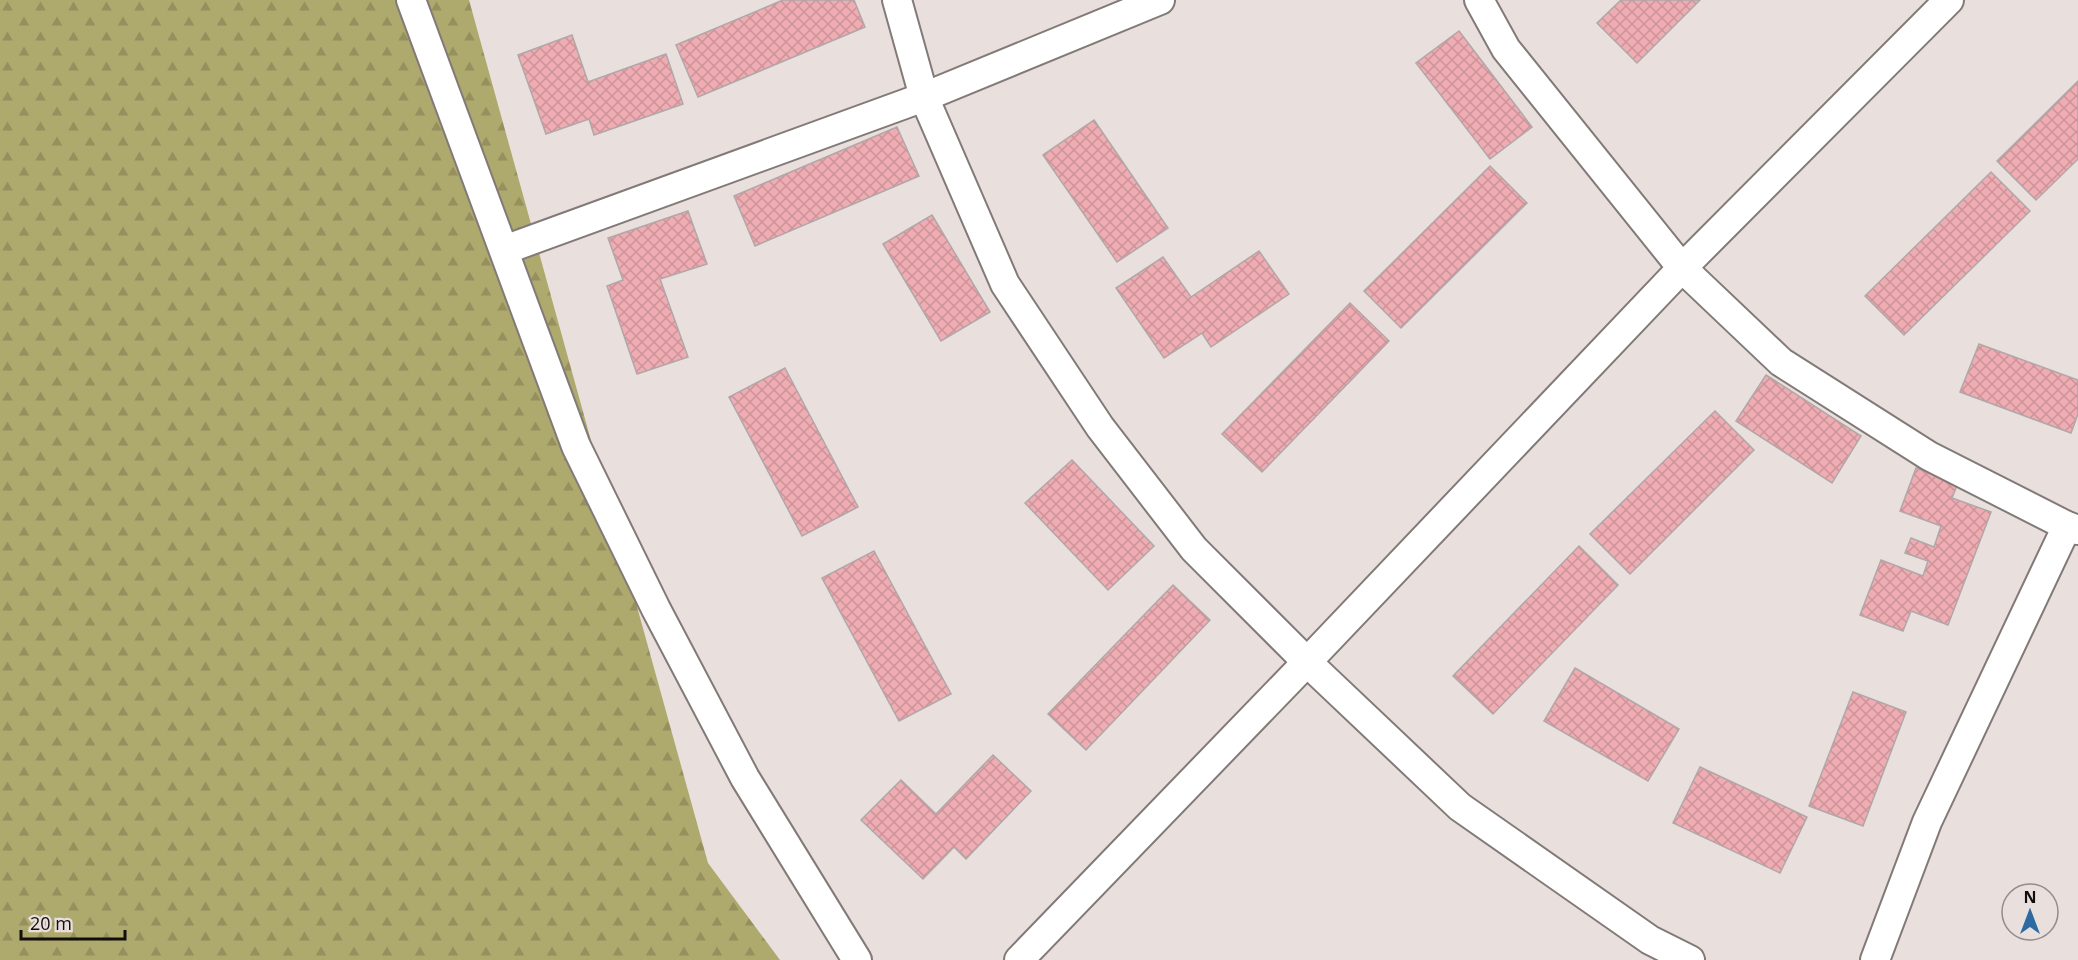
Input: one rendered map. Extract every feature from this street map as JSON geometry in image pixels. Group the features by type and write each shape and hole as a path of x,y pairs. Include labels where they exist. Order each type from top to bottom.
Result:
{"street":[{"path":"411,0 576,446 651,599 745,777 857,960"},
{"path":"897,0 924,97 1005,284 1094,418 1194,549 1307,662 1460,807 1650,940 1690,960"},
{"path":"504,250 924,97 1161,0"},
{"path":"1479,0 1506,49 1682,268 1780,362 1929,456 2072,528 1927,822 1875,960"},
{"path":"1019,960 1682,268 1949,0"}],"green space":[{"path":"0,0 469,0 708,863 780,960 0,960"}],"building":[{"path":"783,0 854,0 865,27 698,97 676,45"},
{"path":"1621,0 1700,0 1637,63 1597,23"},
{"path":"1459,31 1532,127 1490,159 1416,63"},
{"path":"572,35 588,82 666,54 683,104 594,135 589,119 546,134 518,55"},
{"path":"2078,81 2078,159 2036,200 1997,161"},
{"path":"1094,120 1168,228 1117,262 1043,155"},
{"path":"897,127 919,176 755,246 734,196"},
{"path":"1490,166 1527,203 1401,328 1364,291"},
{"path":"1991,172 2030,211 1904,335 1865,296"},
{"path":"688,211 707,264 660,279 688,357 637,374 607,286 623,280 608,238"},
{"path":"932,215 990,312 941,341 883,244"},
{"path":"1259,251 1289,294 1211,347 1202,333 1164,358 1116,288 1163,257 1191,297"},
{"path":"1350,303 1389,341 1262,472 1222,434"},
{"path":"1979,344 2078,380 2078,414 2071,433 1960,392"},
{"path":"785,368 858,507 802,536 729,397"},
{"path":"1766,375 1861,436 1832,483 1736,421"},
{"path":"1715,411 1754,450 1630,574 1590,534"},
{"path":"1072,460 1154,546 1108,590 1025,503"},
{"path":"1916,468 1958,483 1952,498 1991,512 1948,625 1911,611 1903,631 1860,615 1881,560 1923,576 1928,561 1905,553 1911,538 1934,547 1941,526 1900,511"},
{"path":"1579,546 1618,585 1493,714 1453,676"},
{"path":"874,551 951,694 899,721 822,578"},
{"path":"1173,585 1210,620 1086,750 1048,714"},
{"path":"1575,668 1679,729 1648,781 1544,721"},
{"path":"1853,692 1906,712 1863,826 1809,806"},
{"path":"993,755 1031,791 966,859 954,847 923,879 861,820 901,780 936,814"},
{"path":"1700,767 1807,817 1780,873 1673,823"}]}
